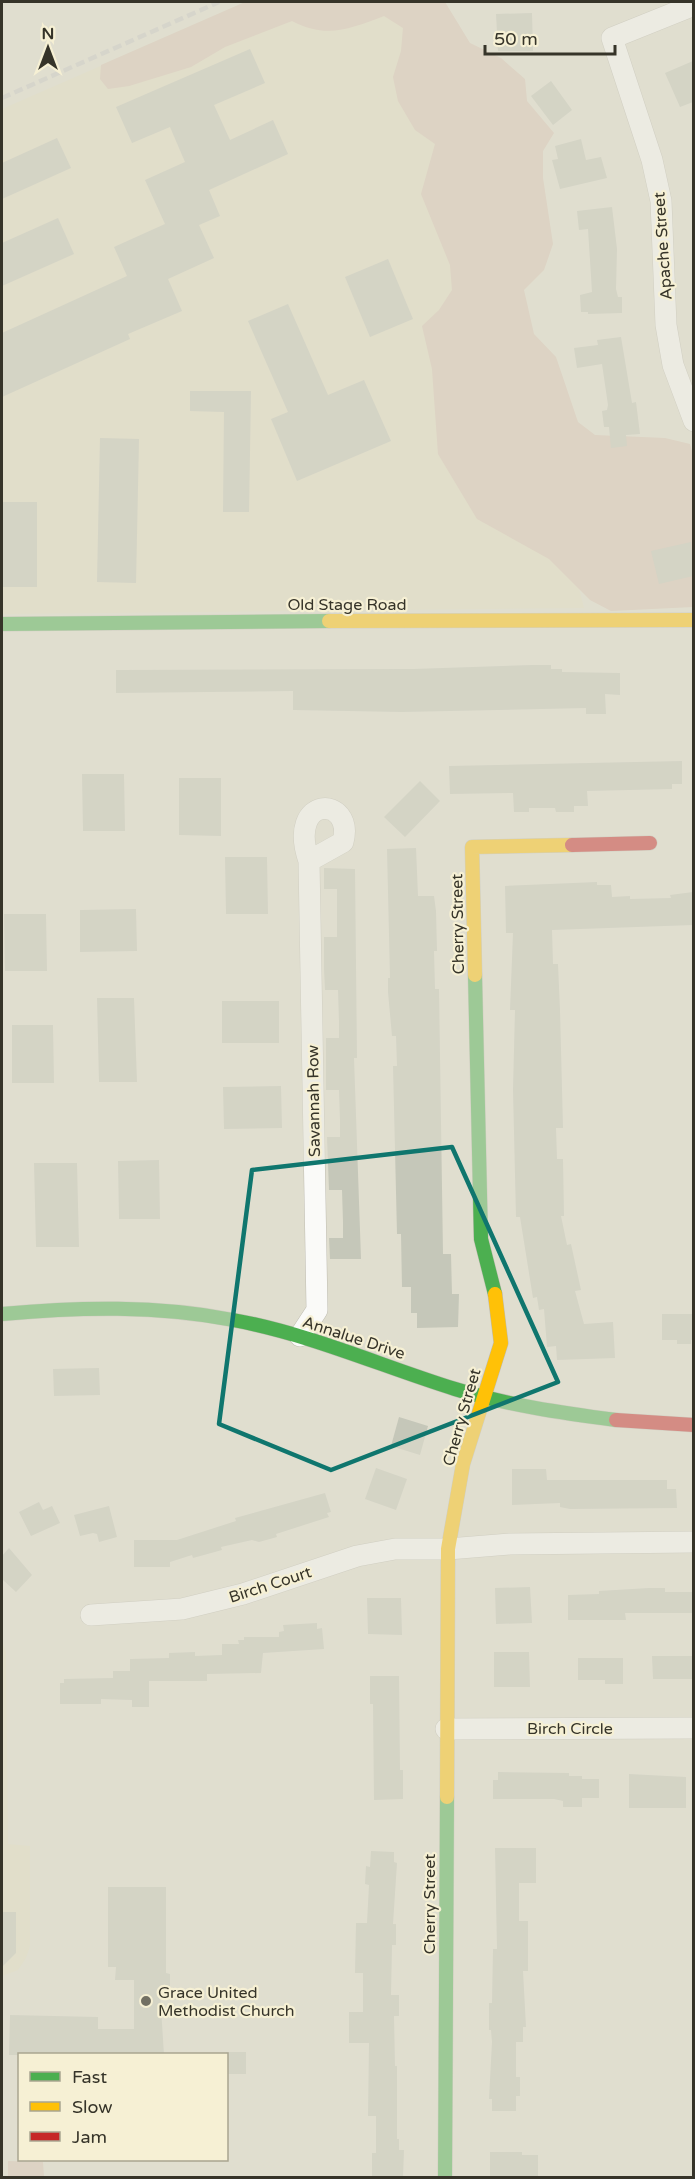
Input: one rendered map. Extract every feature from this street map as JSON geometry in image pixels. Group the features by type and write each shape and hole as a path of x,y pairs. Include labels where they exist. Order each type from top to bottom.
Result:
{"street":[{"name":"Apache Street","path":"693,5 612,38 652,160 661,201 666,325 673,365 693,421"},
{"name":"Old Stage Road","path":"2,624 693,620"},
{"name":"Cherry Street","path":"445,2178 448,1549 463,1464 501,1343 498,1302 481,1239 471,847 650,843"},
{"name":"Savannah Row","path":"300,1336 317,1310 309,861"},
{"name":"Annalue Drive","path":"2,1314 65,1307 106,1306 187,1311 300,1336 483,1398 583,1416 665,1426 693,1425"},
{"path":"448,1549 510,1544 693,1542"},
{"name":"Birch Court","path":"91,1615 182,1610 243,1594 357,1556 395,1549 448,1549"},
{"name":"Birch Circle","path":"446,1728 693,1728"}],"highlighted area":[{"path":"452,1147 558,1382 331,1470 219,1424 252,1170"}],"shaded area":[{"path":"245,2 445,2 470,43 501,58 525,79 527,101 554,133 543,151 543,178 553,244 544,270 524,290 534,334 556,357 578,422 595,435 665,438 690,444 694,459 693,607 611,611 590,600 549,559 477,519 438,454 432,369 422,326 439,310 452,290 450,265 421,194 435,144 415,130 398,101 393,77 401,51 403,28 384,16 349,28 327,31 316,30 292,21 225,47 191,67 129,86 108,89 100,79 101,65"},
{"path":"247,2 430,2 584,608 2,614 2,109"},
{"path":"2,1639 6,1653 8,1844 30,1846 30,1946 18,1970 2,1976"},
{"path":"8,2161 43,2162 44,2177 8,2177"}],"building":[{"path":"532,13 533,51 498,51 496,14"},
{"path":"250,49 265,83 214,105 230,140 273,120 288,154 209,190 220,216 199,225 214,258 168,279 182,311 128,334 130,339 2,397 2,333 127,276 114,247 165,224 145,180 185,162 170,127 132,143 116,107"},
{"path":"693,61 693,102 680,107 665,73"},
{"path":"551,81 572,110 553,125 531,96"},
{"path":"57,138 71,168 2,199 2,163"},
{"path":"581,139 586,160 601,157 607,178 560,189 552,160 558,159 555,146"},
{"path":"612,207 617,249 616,289 618,297 622,297 622,313 588,314 588,312 581,312 580,295 592,292 588,229 579,230 577,211"},
{"path":"58,218 74,254 2,286 2,243"},
{"path":"388,259 413,319 370,337 345,277"},
{"path":"288,304 328,395 364,380 391,441 297,481 271,419 288,412 248,321"},
{"path":"621,337 632,403 636,402 640,434 626,435 627,446 611,448 609,427 604,427 602,411 607,410 608,405 602,364 577,368 574,348 598,345 597,340"},
{"path":"190,391 251,391 249,512 223,512 224,412 190,411"},
{"path":"100,438 139,439 136,583 97,582"},
{"path":"2,502 37,502 37,587 2,587"},
{"path":"691,542 693,576 659,584 651,551"},
{"path":"551,665 551,669 562,669 562,672 620,673 620,695 605,694 606,714 586,714 586,708 402,712 293,710 293,691 116,693 116,670 413,669"},
{"path":"682,761 682,784 672,784 672,789 587,791 588,806 574,806 574,812 556,812 555,808 529,808 529,812 514,812 513,793 450,794 449,766"},
{"path":"82,774 124,774 125,831 83,831"},
{"path":"179,778 221,778 221,836 179,835"},
{"path":"420,781 440,801 405,837 384,817"},
{"path":"416,848 418,896 434,896 436,911 437,951 434,951 435,989 439,989 443,1254 451,1254 452,1294 459,1294 458,1327 417,1328 417,1313 411,1313 411,1287 402,1287 401,1234 397,1234 393,1066 397,1066 396,1036 392,1036 388,992 388,978 390,978 387,849"},
{"path":"225,857 267,857 268,914 226,914"},
{"path":"324,868 355,869 357,1058 354,1058 361,1259 330,1259 329,1238 343,1238 343,1222 342,1190 329,1190 327,1137 340,1137 340,1121 339,1090 326,1090 326,1038 339,1038 339,1022 338,990 325,990 324,937 337,937 337,889 324,889"},
{"path":"597,882 597,885 611,885 612,897 630,896 630,899 671,898 670,895 693,892 693,925 552,930 553,964 558,964 560,1010 563,1128 556,1128 557,1159 563,1159 564,1216 561,1216 567,1245 571,1244 581,1290 575,1291 584,1324 613,1322 615,1358 557,1360 556,1346 547,1347 544,1309 539,1310 537,1297 533,1298 520,1217 516,1217 513,1090 515,1010 510,1010 513,933 506,933 505,886"},
{"path":"136,909 137,951 80,952 80,910"},
{"path":"4,914 46,914 47,971 5,971"},
{"path":"97,998 134,998 137,1082 99,1082"},
{"path":"222,1001 279,1001 279,1043 222,1043"},
{"path":"12,1025 53,1025 54,1083 12,1083"},
{"path":"281,1086 282,1128 224,1129 223,1087"},
{"path":"159,1160 160,1219 119,1219 118,1161"},
{"path":"34,1163 77,1163 79,1247 36,1247"},
{"path":"662,1314 693,1314 691,1344 677,1344 677,1340 662,1340"},
{"path":"99,1368 100,1395 54,1396 53,1369"},
{"path":"399,1417 428,1426 420,1455 391,1446"},
{"path":"376,1468 407,1479 396,1510 365,1499"},
{"path":"512,1469 546,1469 547,1480 667,1480 667,1489 676,1489 677,1508 570,1509 560,1507 560,1503 512,1505"},
{"path":"325,1493 331,1512 327,1513 329,1517 276,1534 277,1537 259,1542 252,1540 221,1547 222,1550 193,1558 192,1555 170,1562 170,1567 134,1567 134,1540 177,1540 236,1521 235,1518"},
{"path":"39,1502 43,1510 52,1506 60,1523 31,1536 19,1512"},
{"path":"109,1506 117,1537 99,1542 97,1534 80,1536 74,1515"},
{"path":"9,1548 32,1575 16,1592 2,1579 2,1556"},
{"path":"530,1587 532,1623 496,1624 495,1588"},
{"path":"665,1588 665,1592 692,1592 693,1613 625,1613 626,1620 568,1620 568,1595"},
{"path":"367,1598 401,1598 402,1635 368,1634"},
{"path":"317,1623 317,1629 322,1628 324,1649 263,1653 261,1673 207,1674 207,1681 149,1681 149,1707 132,1707 132,1700 101,1699 101,1704 60,1704 60,1683 64,1683 64,1679 113,1678 113,1671 130,1671 130,1659 169,1658 169,1653 195,1652 195,1656 222,1655 222,1644 239,1644 238,1640 244,1640 244,1637 279,1637 279,1632 284,1631 283,1625"},
{"path":"494,1652 529,1652 530,1687 494,1687"},
{"path":"652,1656 693,1656 693,1679 653,1679"},
{"path":"578,1658 623,1658 623,1684 605,1684 605,1680 578,1680"},
{"path":"370,1676 399,1676 400,1770 403,1770 403,1799 374,1800 373,1704 370,1704"},
{"path":"498,1772 569,1773 569,1776 582,1776 582,1779 599,1779 599,1798 582,1798 582,1807 563,1807 563,1801 554,1799 493,1799 493,1780 498,1780"},
{"path":"629,1774 686,1777 686,1808 629,1808"},
{"path":"495,1848 536,1848 536,1883 519,1883 519,1921 528,1921 528,1971 523,1971 526,2027 523,2027 523,2042 516,2042 516,2077 520,2077 520,2096 516,2096 516,2111 492,2111 492,2099 489,2099 492,2042 491,2030 489,2030 489,2003 492,2003 493,1949 497,1949"},
{"path":"371,1851 394,1852 394,1862 397,1863 393,1924 396,1924 396,1945 392,1945 391,1995 399,1995 399,2016 394,2016 395,2066 397,2066 397,2139 399,2139 399,2150 404,2150 403,2177 372,2178 372,2153 376,2153 376,2116 368,2116 369,2043 349,2043 349,2012 363,2012 363,1973 355,1973 356,1923 367,1923 369,1885 365,1884 366,1866 370,1867"},
{"name":"Grace United Methodist Church","path":"108,1887 166,1887 166,1973 170,1974 170,1992 160,1992 164,2053 18,2053 18,2055 9,2055 10,2015 98,2017 98,2029 134,2029 134,1980 115,1980 116,1967 108,1967"},
{"path":"2,1912 16,1912 16,1953 2,1967"},
{"path":"246,2052 246,2074 228,2074 228,2053 226,2053"},
{"path":"490,2152 522,2152 522,2155 538,2155 538,2178 490,2178"}],"railway":[{"path":"2,98 219,2"}],"traffic: fast":[{"path":"2,624 329,621"},
{"path":"475,975 481,1239 495,1294"},
{"path":"2,1314 118,1309 176,1312 233,1320 290,1333 427,1380 494,1400 616,1420"},
{"path":"445,2178 447,1797"}],"traffic: slow":[{"path":"329,621 694,620"},
{"path":"475,975 472,847 572,845"},
{"path":"447,1797 448,1549 463,1464 501,1343 495,1294"}],"traffic: jam":[{"path":"572,845 650,843"},
{"path":"616,1420 694,1425"}],"place":[{"name":"Grace United Methodist Church","path":"146,2001"}]}
